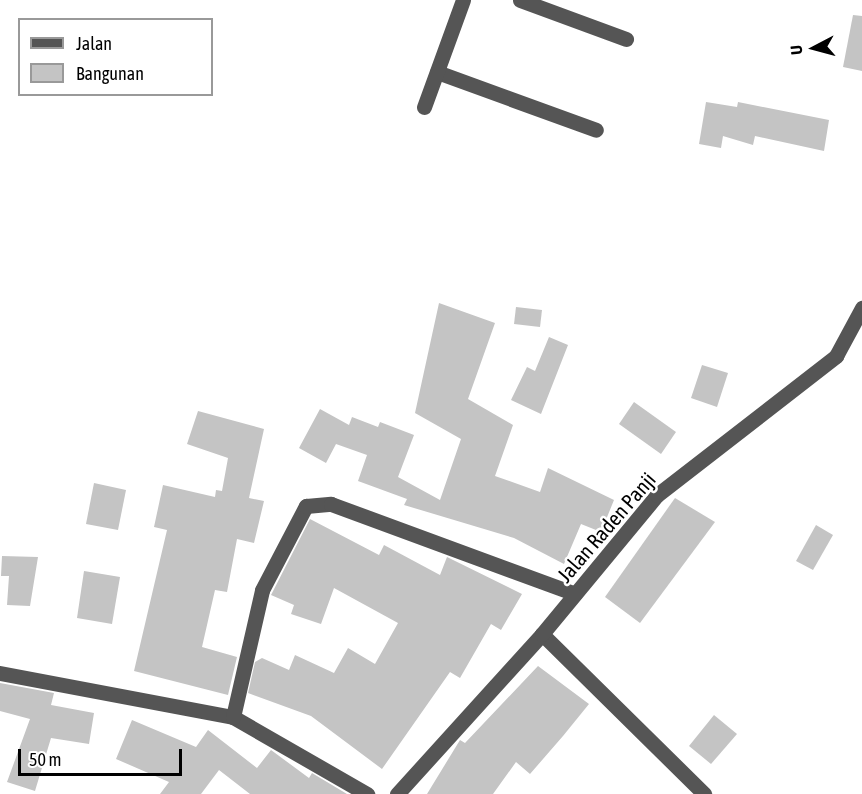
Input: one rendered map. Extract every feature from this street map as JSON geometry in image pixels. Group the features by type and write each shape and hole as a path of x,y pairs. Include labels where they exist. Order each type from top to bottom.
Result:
{"street":[{"path":"424,107 463,0"},
{"path":"520,0 626,39"},
{"path":"437,72 596,130"},
{"name":"Jalan Raden Panji","path":"397,794 542,634 657,495 836,356 862,308"},
{"path":"233,717 262,590 306,506 331,504 575,594"},
{"path":"542,634 704,794"},
{"path":"0,673 233,717 367,794"}],"building":[{"path":"853,15 862,16 862,71 843,67"},
{"path":"706,102 737,107 738,102 829,120 824,151 755,136 753,145 723,136 721,148 699,144"},
{"path":"439,303 495,323 468,399 513,425 495,476 540,492 548,468 614,500 601,532 581,524 564,564 514,538 404,505 407,499 358,481 367,455 336,444 326,463 299,448 320,409 349,425 352,417 378,427 380,422 414,435 398,477 440,500 461,439 415,413"},
{"path":"516,307 542,310 540,327 514,324"},
{"path":"549,337 568,345 541,414 511,400 527,367 535,371"},
{"path":"702,365 728,373 717,407 691,398"},
{"path":"634,402 676,432 661,454 619,424"},
{"path":"198,411 264,429 249,498 264,501 254,543 237,539 227,592 215,590 202,647 237,657 228,695 134,671 167,530 154,527 163,485 215,497 216,490 222,491 228,458 187,444"},
{"path":"94,483 126,490 118,530 86,524"},
{"path":"675,498 715,522 640,623 605,597"},
{"path":"310,519 379,555 384,545 440,575 447,557 522,594 501,630 491,624 460,678 450,672 382,769 311,716 248,693 255,662 262,658 289,670 295,655 334,673 348,648 375,664 398,623 334,588 321,624 291,614 294,605 271,595"},
{"path":"816,525 833,535 813,570 796,561"},
{"path":"2,556 38,557 30,606 7,605 9,576 1,576"},
{"path":"84,571 120,577 112,624 77,618"},
{"path":"538,666 589,704 563,736 530,774 516,762 493,794 427,794 460,740 465,743"},
{"path":"0,683 54,693 51,705 94,713 89,744 51,738 35,791 7,782 30,719 0,711"},
{"path":"714,715 737,734 711,764 689,746"},
{"path":"132,720 196,747 208,730 257,768 271,750 309,778 312,773 347,794 250,794 219,770 201,794 160,794 169,782 116,759"}]}
